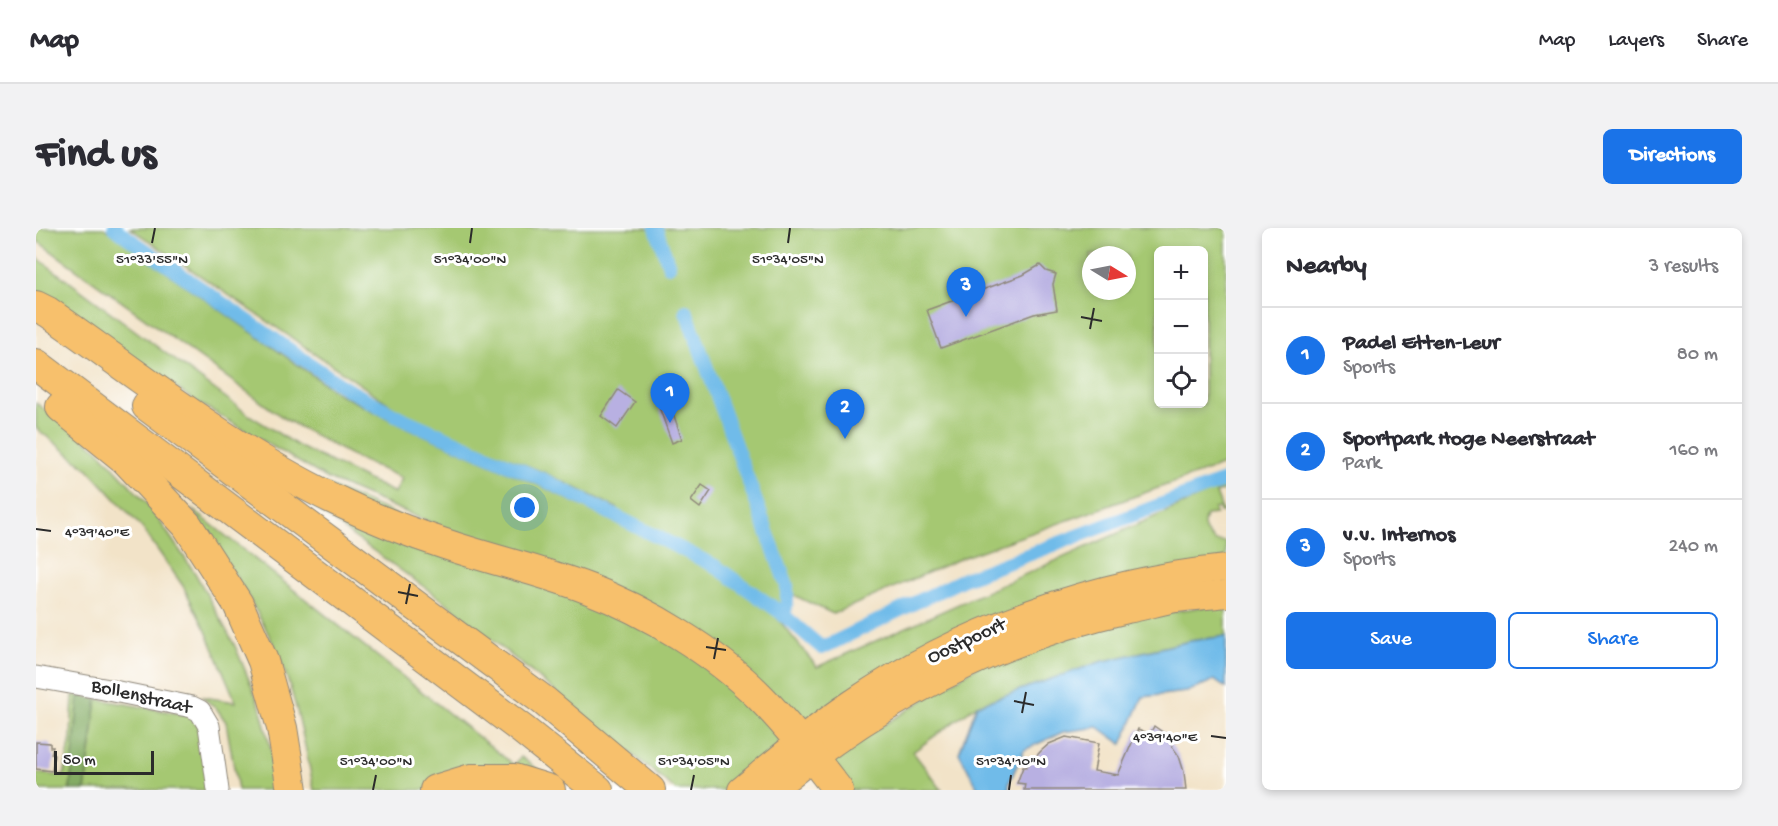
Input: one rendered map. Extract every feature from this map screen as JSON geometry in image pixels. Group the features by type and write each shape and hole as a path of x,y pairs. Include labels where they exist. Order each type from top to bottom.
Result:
{"highway":[{"path":"36,306 48,312 212,428 280,471 343,504 393,526 446,545 588,589 626,605 675,632 709,655 759,696 806,749 838,790"},
{"path":"36,323 544,701 650,790"},
{"path":"36,364 523,730 598,790"},
{"path":"36,386 125,459 187,525 238,604 263,661 282,728 292,790"},
{"path":"435,790 471,779 514,779 550,790"}],"main road":[{"name":"Oostpoort","path":"772,790 806,749 852,703 885,682 978,634 1087,593 1136,581 1226,568"},
{"name":"Oostpoort","path":"741,790 806,749 867,720 923,687 988,655 1028,639 1101,616 1175,599 1226,594"}],"street":[{"name":"Bollenstraat","path":"36,677 104,688 192,707 200,711 209,726 218,790"}],"green space":[{"path":"36,228 104,228 339,394 403,426 543,487 724,576 775,615 817,667 1226,485 1226,489 1216,493 1223,512 1220,512 1219,508 1214,509 1216,514 1206,515 1204,527 1215,541 1226,542 1226,559 811,717 800,718 592,583 434,524 328,479 197,402 36,293 36,257 249,415 300,447 395,493 402,478 356,458 285,419 36,240"},
{"path":"130,228 1226,228 1226,464 964,557 833,614 783,590 783,603 780,608 775,608 728,571 614,514 617,508 545,473 404,414"},
{"path":"36,403 98,450 150,507 195,573 235,646 260,706 281,790 238,790 226,722 217,709 202,697 236,702 206,631 183,586 143,529 88,469 36,428"},
{"path":"213,436 556,583 675,639 790,741 735,790 676,790 448,604"},
{"path":"192,509 514,765 521,757 566,790 314,790 298,715 281,660 245,592"},
{"path":"1226,603 1226,636 1190,641 1100,662 977,705 913,752 942,790 842,790 832,757 981,664 1107,622"},
{"path":"73,695 79,696 70,790 36,790 36,773 64,776 71,738"},
{"path":"79,696 97,699 85,790 70,790"},
{"path":"97,699 193,716 197,720 214,790 85,790"}],"water":[{"path":"1226,636 1226,688 1214,680 1187,692 1143,697 1122,744 1098,727 1063,732 1024,750 1009,783 1009,790 979,790 959,753 977,705 1100,662 1190,641"}],"building":[{"path":"1040,265 1046,271 1056,274 1053,284 1057,310 1034,314 941,348 927,310 1023,275"},
{"path":"618,390 635,402 617,428 601,416"},
{"path":"670,404 682,439 672,443 659,407"},
{"path":"702,485 711,491 700,508 691,501"},
{"path":"1154,726 1168,736 1167,739 1179,756 1186,790 1024,790 1025,784 1017,783 1023,767 1026,767 1049,744 1066,737 1099,743 1094,771 1118,775 1138,729 1150,734"},
{"path":"36,742 50,743 50,747 53,747 52,771 36,769"}],"waterway":[{"path":"114,228 345,388 401,418 546,481 715,566 780,612 822,648 964,579 1226,480"},
{"path":"656,228 669,266"},
{"path":"686,311 787,586 784,616"}],"place":[{"name":"v.v. Internos","path":"966,317"},
{"name":"Padel Etten-Leur","path":"670,423"},
{"name":"Sportpark Hoge Neerstraat","path":"845,439"}]}
